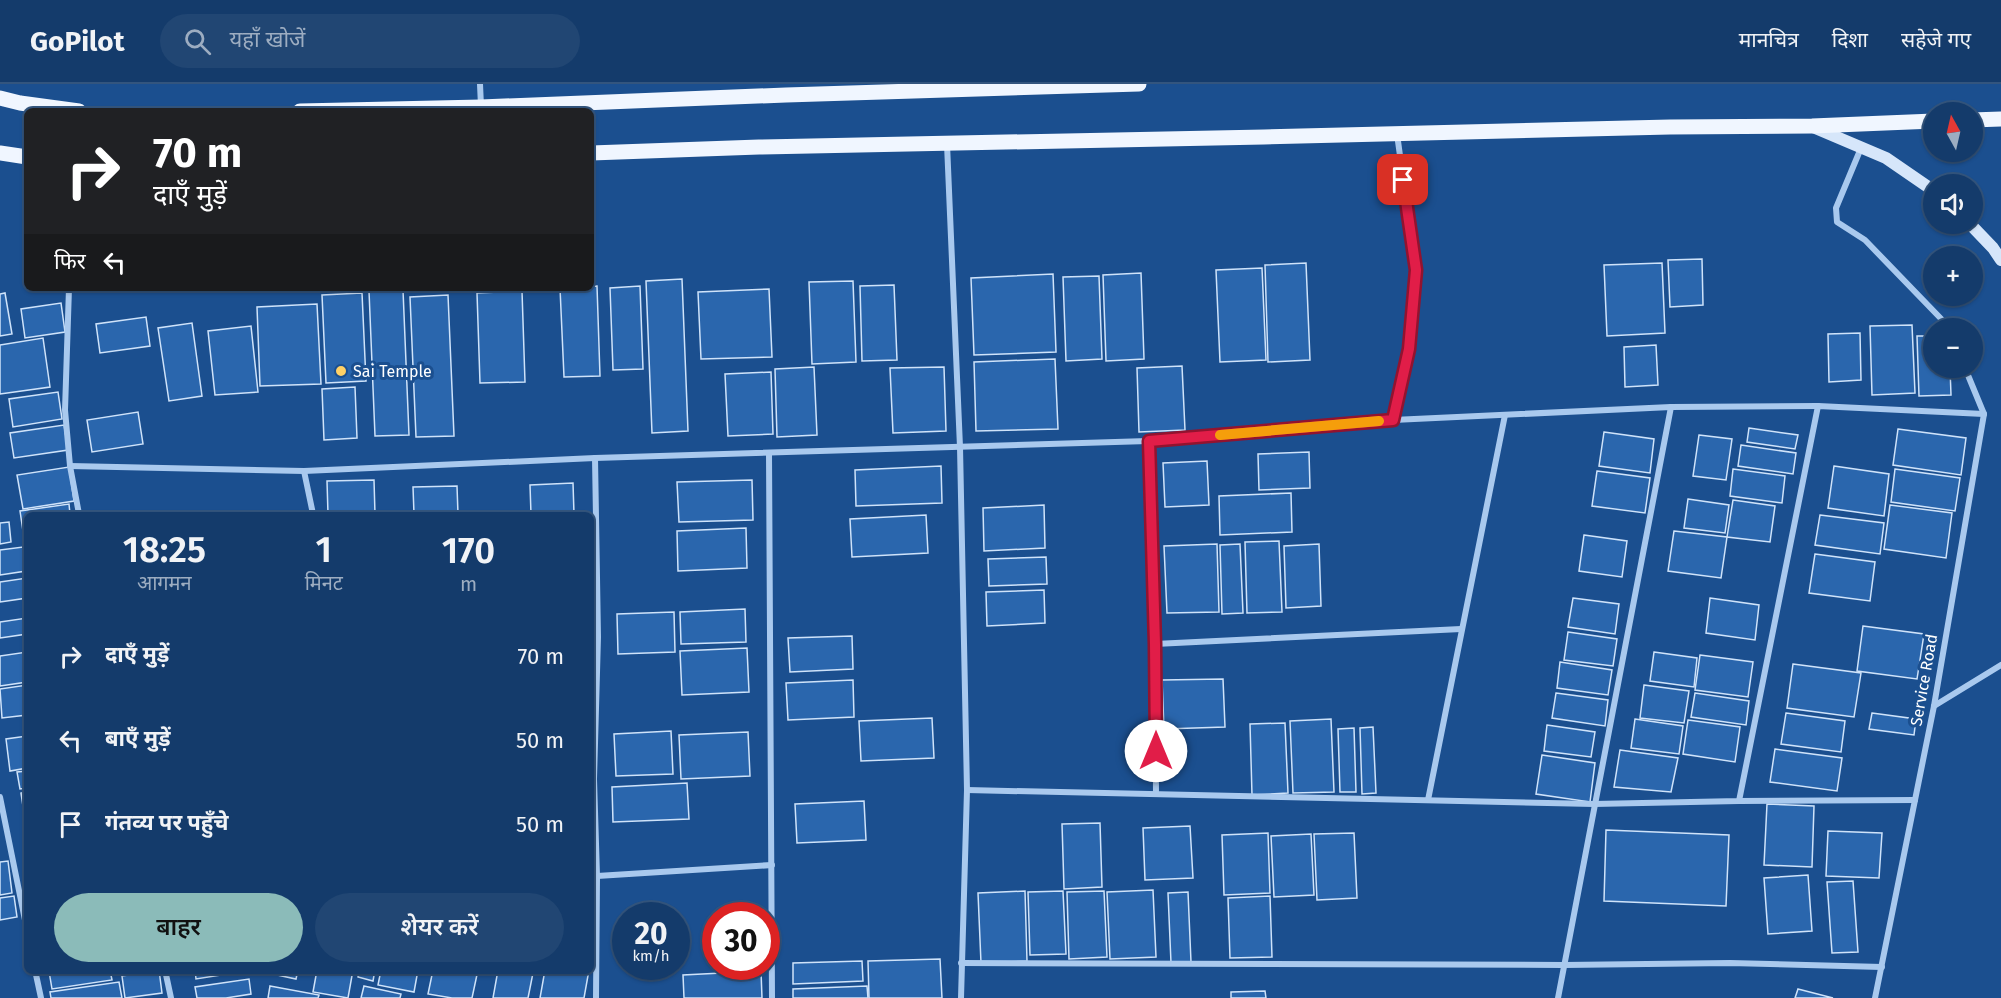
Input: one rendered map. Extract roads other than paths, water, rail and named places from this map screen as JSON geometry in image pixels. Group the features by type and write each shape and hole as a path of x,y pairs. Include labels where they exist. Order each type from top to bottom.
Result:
{"main road":[{"path":"436,108 785,89 1139,84"},
{"path":"0,98 57,108"},
{"path":"1983,120 2001,119"},
{"path":"594,153 1670,127 1812,126 1923,121"},
{"path":"0,153 24,157"}],"street":[{"path":"480,84 481,107"},
{"path":"1812,126 1886,158 1923,183"},
{"path":"1393,420 1409,349 1416,270 1396,134"},
{"path":"947,143 960,447 967,790 961,998"},
{"path":"1861,147 1836,208 1837,222 1865,240 1940,318"},
{"path":"1980,234 2001,260"},
{"path":"69,291 65,411 70,466 79,512"},
{"path":"70,466 304,471 595,458 1149,441 1393,420 1671,407 1818,406 1984,414 1969,378"},
{"path":"1739,801 1818,406"},
{"path":"1558,998 1671,407"},
{"name":"Service Road","path":"1875,998 1934,706 1984,414"},
{"path":"1428,800 1504,415"},
{"path":"1149,441 1155,644 1156,794"},
{"path":"769,453 772,998"},
{"path":"594,708 595,458"},
{"path":"304,471 313,512"},
{"path":"1155,644 1461,629"},
{"path":"1934,706 2001,665"},
{"path":"967,790 1594,804 1915,800"},
{"path":"0,796 24,915"},
{"path":"594,802 597,876 594,953 596,998"},
{"path":"597,876 772,865"},
{"path":"961,963 1564,965 1730,963 1882,967"},
{"path":"36,974 41,998"},
{"path":"166,974 171,998"}],"place":[{"name":"Sai Temple","path":"341,371"}]}
